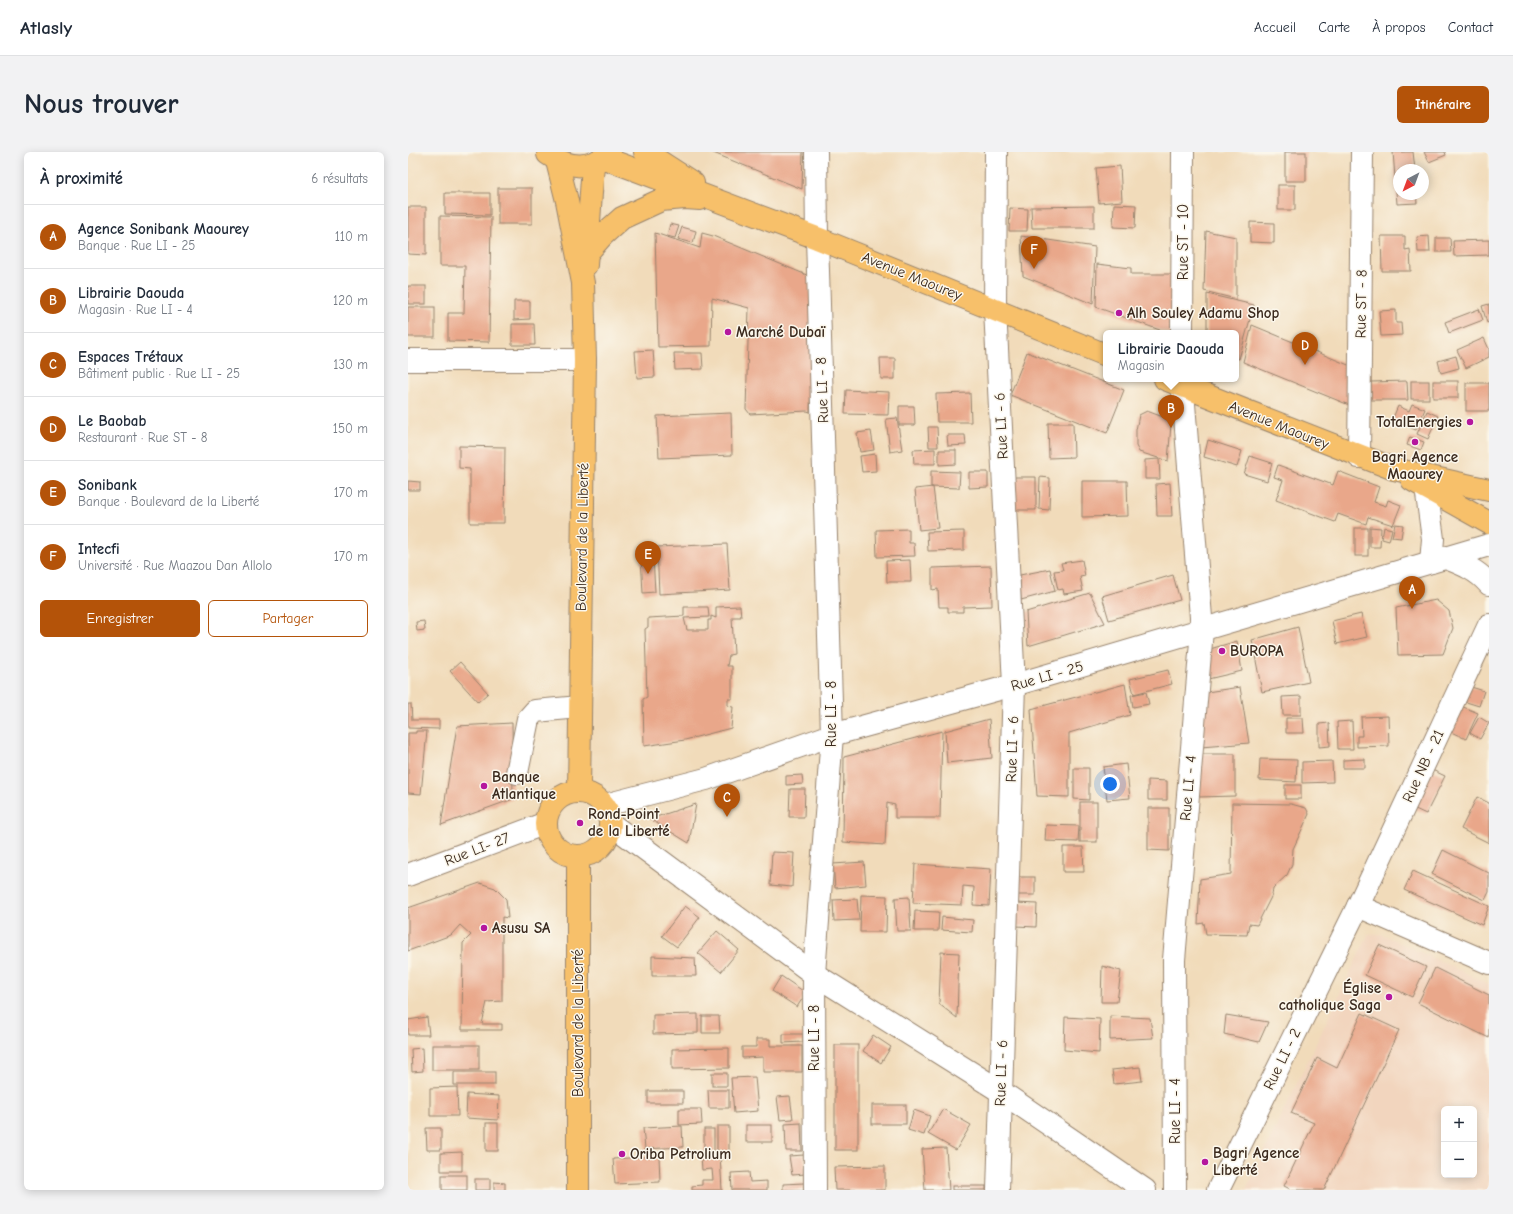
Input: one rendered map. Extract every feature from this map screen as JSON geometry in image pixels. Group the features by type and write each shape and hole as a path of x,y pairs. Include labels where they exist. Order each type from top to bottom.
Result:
{"main road":[{"name":"Avenue Maourey","path":"645,152 686,177 717,201"},
{"path":"552,156 568,165 581,166 602,158"},
{"name":"Boulevard de la Liberté","path":"552,156 567,201 583,284"},
{"name":"Avenue Maourey","path":"602,158 817,238 1103,354"},
{"name":"Boulevard de la Liberté","path":"579,791 584,360 583,284 602,158"},
{"path":"588,252 602,235 622,218 661,200 685,198 717,201"},
{"name":"Avenue Maourey","path":"1178,382 1359,457 1394,469 1489,490"},
{"name":"Avenue Maourey","path":"1394,469 1489,523"},
{"path":"579,791 589,793 608,815 609,834 604,843 592,852 578,856 568,854 555,846 547,833 546,823 552,804 560,797 569,793 579,791"},
{"name":"Boulevard de la Liberté","path":"578,856 578,1190"}],"street":[{"name":"Rue LI - 8","path":"816,152 817,238 832,735 814,974 816,1190"},
{"name":"Rue LI - 6","path":"996,152 995,309 1014,685 998,1190"},
{"name":"Rue ST - 10","path":"1182,330 1183,152"},
{"name":"Rue ST - 8","path":"1359,457 1362,152"},
{"path":"408,360 584,360"},
{"name":"Rue LI - 4","path":"1175,1190 1174,960 1202,630 1176,382"},
{"path":"1426,487 1432,532 1438,560 1467,566 1482,576 1489,584"},
{"name":"Rue LI - 25","path":"608,815 832,735 1014,685 1489,545"},
{"name":"Rue NB - 21","path":"1358,906 1488,629"},
{"path":"517,773 528,719 535,711 580,707"},
{"path":"608,815 814,974 1000,1091 1145,1190"},
{"name":"Rue LI- 27","path":"408,875 546,823"},
{"path":"1358,906 1489,963"},
{"name":"Rue LI - 2","path":"1218,1190 1358,906"}],"shaded area":[{"path":"1381,934 1489,984 1489,1190 1246,1190 1368,935"}],"building":[{"path":"711,152 803,152 802,189"},
{"path":"1285,152 1306,152 1306,181 1285,181"},
{"path":"1393,152 1413,152 1414,164 1394,164"},
{"path":"1424,152 1445,152 1446,155 1429,162"},
{"path":"1120,166 1122,201 1099,203 1096,168"},
{"path":"1278,185 1295,185 1295,210 1278,210"},
{"path":"498,188 532,188 532,224 498,224"},
{"path":"445,193 490,193 490,215 445,214"},
{"path":"1397,200 1417,200 1417,203 1397,204"},
{"path":"1114,204 1136,205 1135,228 1113,227"},
{"path":"1094,206 1094,228 1032,228 1031,207"},
{"path":"408,207 426,207 426,255 408,254"},
{"path":"1010,208 1028,209 1027,231 1009,231"},
{"path":"440,216 491,217 489,342 448,341 448,313 464,313 465,266 440,266"},
{"path":"1250,222 1274,223 1274,243 1250,242"},
{"path":"670,224 679,226 675,238 667,236"},
{"path":"682,227 696,231 693,243 678,239"},
{"path":"1206,231 1236,237 1236,299 1204,291"},
{"path":"655,233 700,248 702,233 713,236 809,276 812,312 810,412 750,414 746,409 749,308 712,298 711,346 658,347"},
{"path":"1021,236 1095,247 1093,304 1023,276"},
{"path":"1381,236 1405,236 1405,250 1410,249 1411,271 1382,271"},
{"path":"1429,236 1430,252 1418,252 1417,237"},
{"path":"1436,238 1450,238 1451,252 1436,252"},
{"path":"1489,240 1489,255 1454,256 1453,241"},
{"path":"1097,264 1131,268 1131,274 1179,274 1179,330 1160,330 1096,307"},
{"path":"408,286 426,286 426,304 408,304"},
{"path":"1207,294 1254,305 1239,359 1239,330 1207,330"},
{"path":"514,301 530,301 530,319 514,320"},
{"path":"1489,304 1489,322 1487,323 1482,306"},
{"path":"408,307 435,307 435,337 408,337"},
{"path":"1479,309 1483,320 1449,333 1445,322"},
{"path":"1396,310 1396,323 1401,323 1402,335 1381,336 1379,311"},
{"path":"512,324 534,324 535,345 512,345"},
{"path":"1252,325 1358,369 1359,409 1243,362"},
{"path":"1484,338 1489,349 1489,357 1466,368 1457,350"},
{"path":"653,350 655,377 637,378 635,351"},
{"path":"1027,352 1124,390 1107,433 1010,395"},
{"path":"674,353 702,353 703,369 675,370"},
{"path":"1456,356 1459,368 1441,373 1438,361"},
{"path":"880,358 895,358 895,379 881,379"},
{"path":"1407,381 1408,400 1371,400 1371,382"},
{"path":"1411,381 1429,381 1429,399 1411,399"},
{"path":"1433,381 1458,381 1458,398 1433,398"},
{"path":"1466,383 1489,383 1489,411 1466,411"},
{"path":"846,390 889,392 888,415 845,414"},
{"path":"970,393 971,422 937,422 936,394"},
{"path":"1412,404 1425,409 1416,430 1392,420 1398,406 1409,411"},
{"path":"899,406 914,406 915,425 899,425"},
{"path":"1147,411 1163,417 1171,424 1168,461 1139,452 1136,446 1136,430 1139,415"},
{"path":"1427,411 1438,416 1428,439 1417,434"},
{"path":"731,413 732,455 659,458 657,416"},
{"path":"897,418 902,450 890,452 886,419"},
{"path":"1048,423 1073,423 1074,457 1049,458"},
{"path":"928,427 937,427 938,447 929,447"},
{"path":"871,431 874,450 860,452 857,433"},
{"path":"947,435 965,435 966,445 948,446"},
{"path":"1410,437 1424,442 1421,450 1407,445"},
{"path":"1208,440 1242,451 1237,467 1204,457"},
{"path":"459,446 505,447 504,523 470,523 470,469 459,468"},
{"path":"935,449 935,464 914,464 913,450"},
{"path":"939,450 956,450 956,464 939,465"},
{"path":"875,454 876,471 862,472 860,456"},
{"path":"1250,456 1272,463 1267,481 1244,474"},
{"path":"1159,459 1160,479 1145,479 1145,460"},
{"path":"1278,465 1333,485 1338,471 1379,487 1374,502 1386,506 1388,500 1401,505 1393,525 1368,517 1366,524 1338,514 1335,522 1276,500 1283,480 1274,477"},
{"path":"931,471 960,472 959,488 931,487"},
{"path":"969,472 988,472 988,487 969,488"},
{"path":"1010,477 1036,477 1036,510 1009,510"},
{"path":"1040,477 1050,478 1049,510 1039,509"},
{"path":"408,481 420,482 420,490 408,490"},
{"path":"1082,481 1127,481 1128,516 1082,517"},
{"path":"1170,483 1172,516 1157,516 1156,484"},
{"path":"933,487 938,528 919,530 915,489"},
{"path":"1395,524 1403,525 1401,538 1392,537"},
{"path":"1370,527 1381,528 1380,547 1370,547"},
{"path":"1384,527 1392,529 1389,541 1382,539"},
{"path":"1355,528 1368,528 1368,556 1355,556"},
{"path":"909,529 909,543 914,543 915,556 877,557 876,530"},
{"path":"964,531 964,550 928,551 927,532"},
{"path":"727,544 730,590 659,594 657,547"},
{"path":"653,556 655,592 643,593 641,557"},
{"path":"910,560 911,582 887,582 886,561"},
{"path":"1082,560 1085,576 1080,577 1083,591 1064,594 1063,589 1058,590 1054,571 1063,570 1061,563"},
{"path":"991,566 992,606 963,607 963,612 948,612 948,607 939,607 938,589 932,590 932,568"},
{"path":"1050,569 1055,591 1021,600 1020,575"},
{"path":"1173,575 1180,600 1109,620 1102,596"},
{"path":"1090,593 1105,623 1028,646 1026,612"},
{"path":"1436,600 1449,611 1453,628 1443,654 1398,655 1396,608"},
{"path":"740,606 741,617 732,617 734,654 729,655 727,666 732,666 732,699 728,699 728,706 733,707 731,728 685,740 644,746 643,699 647,697 645,629 648,627 648,618 684,616 684,607 708,607 709,617 684,618 687,630 708,630 708,620 711,620 711,616 716,618 716,607"},
{"path":"1361,614 1367,637 1337,644 1332,621"},
{"path":"424,621 425,630 417,631 416,622"},
{"path":"1298,627 1309,682 1262,692 1252,640"},
{"path":"1237,641 1242,671 1208,679 1210,649"},
{"path":"460,662 488,693 478,702 450,671"},
{"path":"1168,670 1172,684 1134,694 1130,679"},
{"path":"1125,684 1130,715 1069,733 1069,797 1037,796 1031,709"},
{"path":"1468,686 1484,691 1479,706 1463,701"},
{"path":"1240,687 1249,743 1201,747 1200,693"},
{"path":"1146,692 1149,704 1133,707 1131,695"},
{"path":"1301,696 1301,715 1283,715 1282,697"},
{"path":"408,704 411,704 412,720 439,720 439,729 408,728"},
{"path":"1461,706 1478,713 1466,739 1449,731"},
{"path":"1388,716 1389,746 1357,747 1357,736 1362,736 1361,717"},
{"path":"1479,717 1489,723 1480,739 1470,733"},
{"path":"1286,718 1303,718 1304,733 1286,733"},
{"path":"989,719 992,758 947,763 945,731"},
{"path":"1352,721 1353,749 1338,749 1337,722"},
{"path":"512,723 513,799 441,825 457,726"},
{"path":"1329,723 1330,746 1319,747 1319,724"},
{"path":"416,731 427,731 421,794 408,793 408,733 416,733"},
{"path":"942,731 940,818 895,818 895,805 887,803 885,845 843,842 844,757"},
{"path":"1198,754 1235,754 1235,796 1198,797"},
{"path":"1260,759 1297,760 1296,782 1259,780"},
{"path":"1365,759 1365,768 1343,768 1343,760"},
{"path":"1332,761 1333,782 1302,783 1302,762"},
{"path":"1126,764 1130,798 1107,800 1103,767"},
{"path":"1074,768 1089,768 1089,800 1074,799"},
{"path":"1430,769 1445,776 1426,814 1411,807"},
{"path":"802,775 803,784 786,785 786,776"},
{"path":"1148,780 1167,781 1167,800 1148,800"},
{"path":"1285,785 1301,785 1301,799 1285,799"},
{"path":"790,789 805,789 804,817 789,817"},
{"path":"1477,797 1489,803 1489,843 1461,829"},
{"path":"1080,802 1097,802 1097,842 1080,842"},
{"path":"1232,803 1291,804 1306,808 1309,814 1293,849 1292,864 1287,875 1273,888 1272,895 1257,925 1249,924 1247,935 1206,934 1204,923 1198,924 1200,879 1231,874"},
{"path":"696,804 689,843 650,819"},
{"path":"1148,808 1169,808 1169,851 1148,850"},
{"path":"1046,825 1079,826 1078,842 1045,841"},
{"path":"1063,847 1083,847 1084,872 1063,872"},
{"path":"1443,850 1489,873 1489,892 1485,900 1432,874"},
{"path":"772,852 794,853 792,887 770,885"},
{"path":"864,862 866,885 835,888 833,864"},
{"path":"915,864 991,869 989,906 973,905 974,887 963,886 962,905 913,903"},
{"path":"1413,871 1489,906 1482,925 1404,890"},
{"path":"1018,877 1035,877 1035,895 1018,895"},
{"path":"480,883 495,888 506,899 508,918 502,917 502,1001 487,1002 482,1024 502,1024 502,1030 462,1030 463,943 471,935 460,925 451,935 408,951 408,908"},
{"path":"861,895 887,896 886,932 860,932"},
{"path":"909,897 911,931 897,931 895,898"},
{"path":"857,899 859,920 834,921 833,900"},
{"path":"1017,903 1037,904 1036,927 1016,926"},
{"path":"685,906 700,917 677,947 662,936"},
{"path":"915,911 939,912 938,931 914,931"},
{"path":"942,917 973,920 972,932 941,930"},
{"path":"717,931 739,950 721,972 698,953"},
{"path":"1379,945 1426,967 1412,997 1365,975"},
{"path":"941,952 959,953 957,1018 939,1004"},
{"path":"652,956 695,958 696,976 652,976"},
{"path":"1102,966 1121,971 1117,1002 1101,1002"},
{"path":"1435,968 1489,995 1489,1038 1418,1003"},
{"path":"781,976 806,993 797,1007 772,991"},
{"path":"1362,1013 1399,1030 1324,1190 1292,1190 1284,1186 1314,1123 1291,1113 1317,1058 1337,1068"},
{"path":"698,1014 698,1033 653,1034 653,1015"},
{"path":"1226,1015 1268,1022 1259,1042 1224,1034"},
{"path":"702,1016 719,1016 720,1033 702,1033"},
{"path":"1110,1016 1150,1018 1153,1038 1110,1040"},
{"path":"427,1017 429,1035 408,1035 408,1020"},
{"path":"1065,1017 1100,1019 1099,1053 1064,1050"},
{"path":"783,1034 803,1034 803,1042 783,1043"},
{"path":"873,1035 891,1047 881,1063 863,1051"},
{"path":"756,1039 770,1039 770,1046 802,1046 802,1072 763,1072 763,1057 742,1058 742,1047 756,1047"},
{"path":"432,1045 479,1045 479,1070 432,1070"},
{"path":"835,1045 858,1045 858,1150 835,1150"},
{"path":"422,1048 423,1071 412,1072 411,1049"},
{"path":"729,1048 729,1068 672,1069 672,1049"},
{"path":"1140,1067 1142,1081 1114,1084 1112,1070"},
{"path":"454,1072 495,1072 495,1085 454,1085"},
{"path":"712,1073 727,1073 727,1086 712,1086"},
{"path":"755,1077 758,1111 734,1113 731,1078"},
{"path":"457,1087 458,1116 430,1116 430,1088"},
{"path":"708,1090 729,1090 729,1108 709,1108"},
{"path":"648,1091 683,1091 683,1103 648,1103"},
{"path":"467,1094 499,1096 498,1120 466,1118"},
{"path":"790,1096 793,1119 780,1120 777,1097"},
{"path":"872,1105 906,1105 906,1124 872,1124"},
{"path":"679,1109 701,1109 702,1124 679,1125"},
{"path":"943,1109 971,1125 956,1150 928,1134"},
{"path":"914,1110 930,1116 924,1135 908,1130"},
{"path":"486,1123 498,1123 498,1151 486,1151"},
{"path":"801,1123 802,1151 786,1151 785,1124"},
{"path":"746,1125 772,1125 772,1142 746,1142"},
{"path":"682,1126 683,1147 645,1149 643,1128"},
{"path":"717,1126 729,1126 729,1151 717,1151"},
{"path":"426,1128 441,1128 441,1150 427,1150"},
{"path":"704,1129 714,1129 714,1153 704,1153"},
{"path":"946,1148 949,1190 925,1190 922,1149"},
{"path":"462,1152 462,1171 441,1171 441,1153"},
{"path":"720,1155 722,1190 692,1190 692,1186 702,1185 702,1180 713,1180 712,1169 702,1170 701,1156"},
{"path":"804,1155 806,1174 792,1175 789,1156"},
{"path":"659,1156 660,1182 615,1184 613,1159"},
{"path":"885,1166 885,1190 835,1190 834,1167"},
{"path":"749,1172 750,1182 767,1181 767,1190 732,1190 731,1173"},
{"path":"442,1175 467,1175 467,1190 442,1190"},
{"path":"475,1179 490,1179 490,1190 475,1190"},
{"path":"494,1182 505,1183 505,1190 494,1190"},
{"path":"804,1183 804,1190 783,1190 783,1184"},
{"path":"952,1186 986,1186 986,1190 952,1190"}],"place":[{"name":"Intecfi","path":"1034,269"},
{"name":"Alh Souley Adamu Shop","path":"1119,313"},
{"name":"Marché Dubaï","path":"728,332"},
{"name":"Le Baobab","path":"1305,365"},
{"name":"TotalEnergies","path":"1470,422"},
{"name":"Librairie Daouda","path":"1171,428"},
{"name":"Bagri Agence Maourey","path":"1415,442"},
{"name":"Sonibank","path":"648,574"},
{"name":"Agence Sonibank Maourey","path":"1412,609"},
{"name":"BUROPA","path":"1222,651"},
{"name":"Banque Atlantique","path":"484,786"},
{"name":"Espaces Trétaux","path":"727,817"},
{"name":"Rond-Point de la Liberté","path":"580,823"},
{"name":"Asusu SA","path":"484,928"},
{"name":"Église catholique Saga","path":"1389,997"},
{"name":"Oriba Petrolium","path":"622,1154"},
{"name":"Bagri Agence Liberté","path":"1205,1162"}]}
